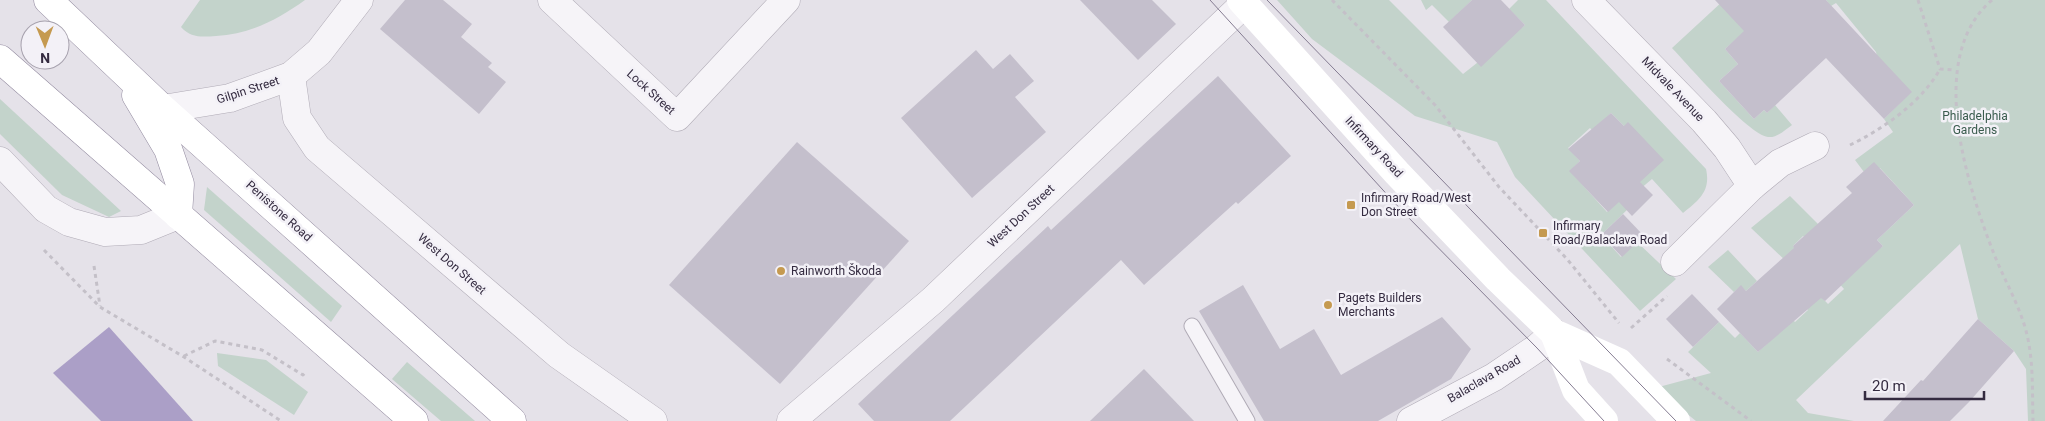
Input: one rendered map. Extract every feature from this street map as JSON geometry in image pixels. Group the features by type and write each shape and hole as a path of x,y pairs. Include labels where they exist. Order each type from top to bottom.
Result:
{"main road":[{"name":"Penistone Road","path":"48,0 163,109 512,421"},
{"name":"Infirmary Road","path":"1242,2 1397,173 1498,279 1554,333 1619,362 1676,421"},
{"path":"0,60 330,350 350,364 414,421"},
{"path":"119,67 168,149 180,184 178,215"},
{"name":"Infirmary Road","path":"1554,333 1576,390 1604,421"}],"street":[{"name":"Gilpin Street","path":"163,109 230,98 291,76 319,52 359,0"},
{"name":"Lock Street","path":"552,0 676,117 786,0"},
{"name":"Midvale Avenue","path":"1586,0 1704,121 1727,148 1752,186"},
{"name":"West Don Street","path":"791,421 933,300 1242,2"},
{"name":"West Don Street","path":"291,76 297,118 317,148 559,355 653,421"},
{"path":"1675,262 1752,186 1780,163 1815,146"},
{"path":"0,161 46,210 68,222 105,232 141,230 178,215"},
{"name":"Balaclava Road","path":"1419,419 1494,377 1537,348 1554,333"}],"lane":[{"path":"1192,326 1247,421"}],"path":[{"path":"1332,0 1435,105 1499,187 1567,259 1620,325"},
{"path":"1815,146 1836,152 1868,136 1913,101 1934,81 1940,69 1918,0"},
{"path":"1992,0 1980,10 1968,33 1955,70 1955,112 1961,152 1993,252 2017,303 2032,355 2033,421"},
{"path":"1940,69 1955,70"},
{"path":"40,246 100,307 184,356 281,421"},
{"path":"1626,332 1684,280 1675,262"},
{"path":"184,356 215,341 262,350 303,375 330,350"},
{"path":"1663,356 1750,421"}],"green space":[{"path":"200,0 305,0 263,25 228,35 206,37 193,35 181,27"},
{"path":"1277,0 1389,0 1463,74 1525,25 1509,9 1518,0 1546,0 1706,169 1707,183 1705,189 1699,199 1683,213 1652,179 1633,195 1624,126 1611,113 1595,128 1603,142 1590,128 1568,148 1580,161 1570,171 1607,212 1621,199 1629,208 1601,235 1621,257 1637,242 1676,279 1640,311 1515,177 1497,142 1415,116 1312,39"},
{"path":"1421,0 1472,0 1449,22 1432,5 1426,10"},
{"path":"1724,0 1793,0 1743,33 1725,49 1738,64 1719,81 1754,119 1764,110 1767,113 1775,105 1792,125 1775,136 1768,137 1747,124 1718,98 1672,48"},
{"name":"Philadelphia Gardens","path":"1826,0 2045,0 2045,421 2028,421 2026,369 2014,351 1978,319 1960,244 1796,400 1808,413 1854,421 1696,421 1655,388 1711,373 1688,352 1719,322 1735,338 1740,333 1758,352 1793,320 1795,322 1808,310 1784,285 1798,273 1828,304 1844,289 1837,281 1883,246 1877,240 1914,205 1880,168 1864,172 1855,160 1893,132 1884,119 1911,92 1880,70 1876,52 1836,3 1831,6"},
{"path":"0,99 121,211 109,217 62,195 0,134"},
{"path":"207,187 342,306 331,322 204,210"},
{"path":"1790,196 1822,228 1808,241 1803,236 1793,246 1798,252 1787,262 1751,228"},
{"path":"1728,250 1757,281 1746,291 1741,286 1734,292 1708,267"},
{"path":"217,353 266,360 308,392 294,415 218,366"},
{"path":"407,362 475,421 441,421 392,379"}],"shaded area":[{"path":"109,327 193,421 101,421 53,373"}],"building":[{"path":"405,0 443,0 472,24 461,37 492,63 488,67 506,82 479,114 380,29"},
{"path":"1080,0 1152,0 1176,24 1138,60"},
{"path":"1472,0 1501,0 1525,25 1481,67 1443,27"},
{"path":"1715,0 1826,0 1912,92 1884,119 1826,58 1767,113 1764,110 1754,119 1719,81 1738,64 1725,49 1744,31"},
{"path":"976,50 993,69 1010,54 1034,81 1015,97 1046,132 972,198 901,118"},
{"path":"1218,76 1291,156 1238,204 1236,202 1144,285 1121,260 950,421 874,421 858,404 1048,226 1051,230"},
{"path":"1611,113 1624,126 1628,122 1664,160 1640,182 1653,195 1632,216 1619,202 1608,212 1569,171 1580,161 1568,149"},
{"name":"Rainworth Škoda","path":"797,142 909,241 780,384 669,285"},
{"path":"1874,162 1914,205 1877,240 1883,246 1825,301 1821,298 1758,352 1717,309 1741,285 1746,291 1794,248 1793,246 1852,193 1846,187"},
{"path":"1623,214 1644,236 1622,257 1601,235"},
{"path":"1243,285 1280,349 1314,329 1341,375 1442,317 1471,349 1451,379 1378,421 1264,421 1199,311"},
{"path":"1692,294 1719,322 1693,347 1666,319"},
{"path":"1978,319 2014,351 1969,402 1950,421 1883,421 1921,380 1923,381"},
{"path":"1144,369 1194,421 1090,421"}],"tram line":[{"path":"1210,0 1403,212 1537,348 1604,421"},
{"path":"1267,0 1676,421"}],"place":[{"name":"Infirmary Road/West Don Street","path":"1351,205"},
{"name":"Infirmary Road/Balaclava Road","path":"1543,233"},
{"name":"Rainworth Škoda","path":"781,271"},
{"name":"Pagets Builders Merchants","path":"1328,305"}]}
